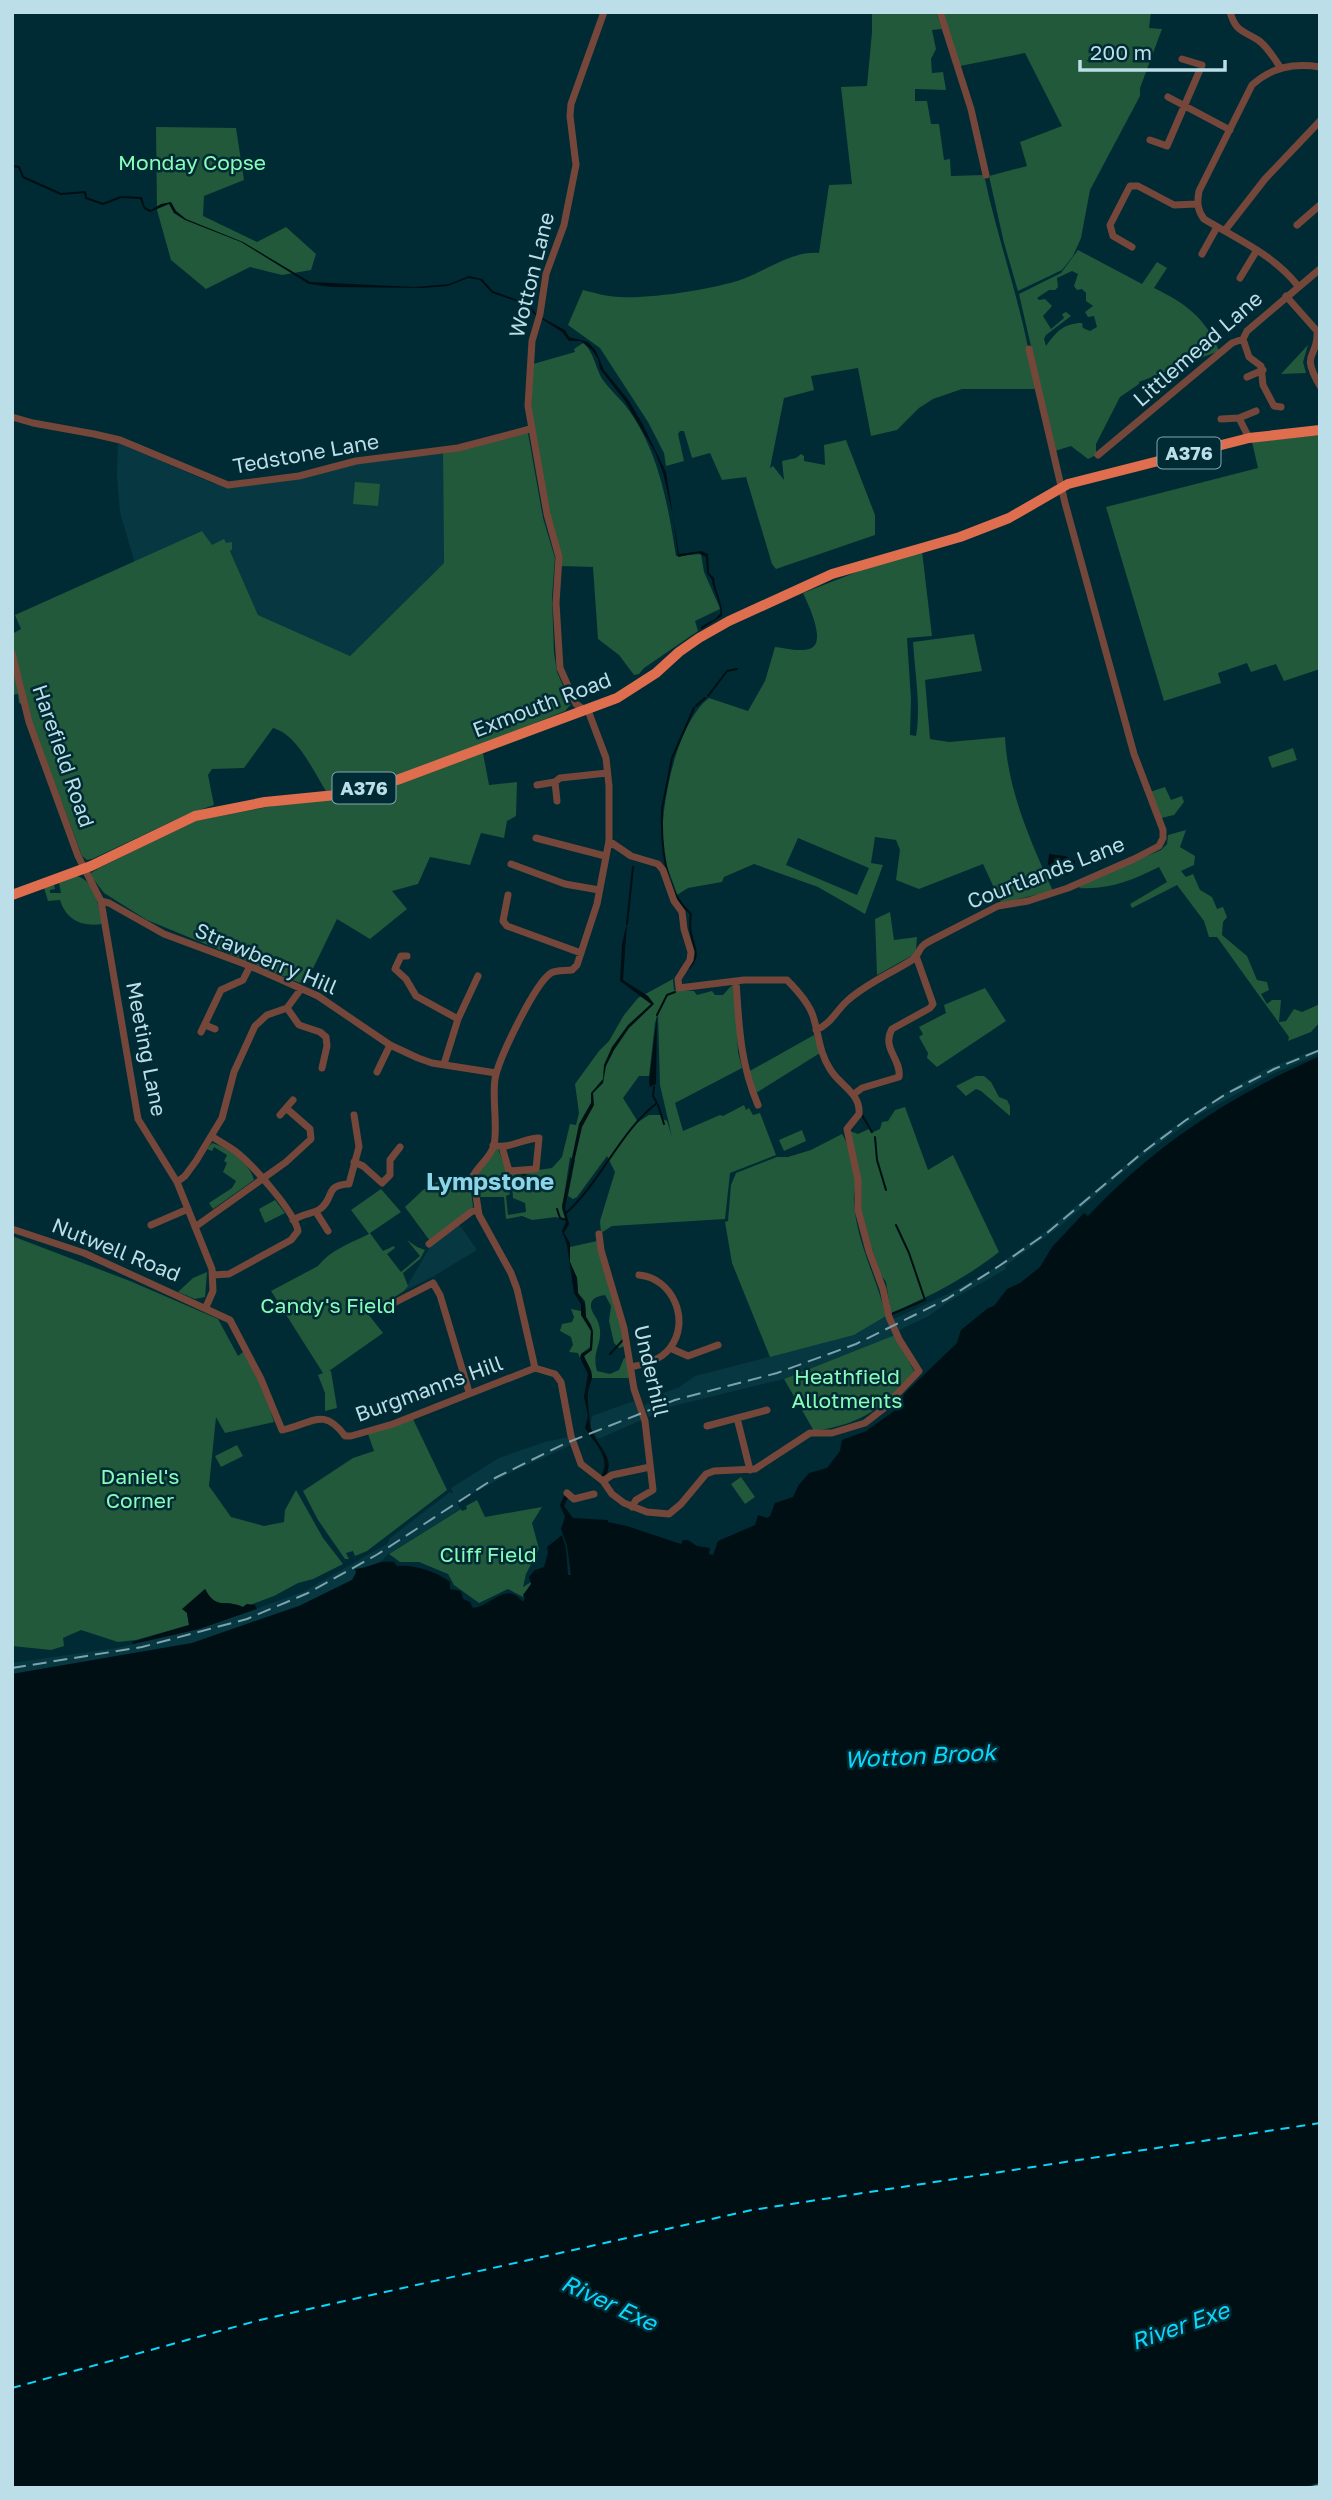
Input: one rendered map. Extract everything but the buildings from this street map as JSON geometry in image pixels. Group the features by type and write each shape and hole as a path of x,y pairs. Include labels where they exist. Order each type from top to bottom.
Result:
{"highway":[{"name":"A376","path":"1061,488 1074,482 1249,438 1320,430"},
{"name":"Exmouth Road","path":"12,895 83,869 195,817 265,802 335,795 397,779 617,698 656,673 679,652 714,629 793,591 854,566 960,537 1000,522 1028,509 1061,488"}],"street":[{"name":"Wotton Lane","path":"581,953 595,912 608,841 610,822 607,773 600,739 589,713 576,704 560,668 556,626 559,557 547,514 528,406 530,361 546,274 564,225 576,165 571,104 604,12"},
{"path":"940,12 971,109 986,175"},
{"path":"1230,12 1234,25 1244,34 1259,41 1280,67"},
{"path":"1150,140 1167,146 1202,65 1182,59"},
{"path":"1298,286 1257,250 1200,214 1197,204 1199,191 1252,85 1263,75 1280,67 1303,64 1320,67"},
{"path":"1168,97 1230,130"},
{"path":"1202,254 1221,228 1320,121"},
{"path":"1132,247 1113,236 1110,225 1130,186 1138,186 1174,205 1197,204"},
{"path":"1297,225 1320,205"},
{"path":"1240,278 1257,250"},
{"name":"Littlemead Lane","path":"1098,455 1232,343 1242,339 1247,331 1286,296 1320,269"},
{"path":"1286,296 1317,331 1318,335 1308,360 1311,372 1320,386"},
{"path":"1242,339 1250,357 1263,370 1263,385 1274,406 1281,407"},
{"path":"1029,349 1061,488"},
{"path":"1247,377 1263,370"},
{"path":"1221,419 1239,418 1256,411"},
{"name":"Tedstone Lane","path":"12,417 120,440 228,485 299,475 356,461 458,448 530,429"},
{"path":"1239,418 1249,438"},
{"name":"Courtlands Lane","path":"816,1030 827,1024 846,1002 868,985 916,956 920,946 986,911 1070,890 1159,846 1163,838 1163,830 1134,754 1061,488"},
{"name":"Harefield Road","path":"12,653 29,722 83,869"},
{"path":"537,785 555,782 560,778 607,773"},
{"path":"555,782 557,801"},
{"path":"536,839 605,856"},
{"path":"508,895 503,921 507,926 581,953 572,970 553,972 545,979 527,1006 496,1073 498,1146 509,1171 536,1169 539,1138 498,1146 473,1176 477,1210 513,1277 535,1368 555,1374 563,1387 578,1459 584,1468 603,1481 612,1494 632,1507 669,1514 706,1474 715,1471 750,1470 775,1458 810,1433 832,1433 865,1423 919,1374 918,1367 904,1349 889,1317 858,1210 857,1173 847,1129 860,1111 854,1094 839,1082 820,1051 809,1007 787,980 736,981 679,988 677,984 680,974 691,956 682,912 674,901 661,867 654,862 634,858 608,841"},
{"path":"511,864 565,884 599,890"},
{"name":"Meeting Lane","path":"83,869 101,901 138,1119 177,1182 213,1275"},
{"name":"Strawberry Hill","path":"101,901 164,934 301,989 337,1007 390,1045 421,1059 496,1073"},
{"path":"407,956 401,956 395,969 406,979 416,996 458,1019"},
{"path":"854,1094 862,1088 900,1075 889,1048 889,1035 892,1029 930,1009 933,1004 916,956"},
{"path":"215,1029 203,1029 221,990 243,980 250,967"},
{"path":"444,1064 458,1019 478,976"},
{"path":"736,981 740,1048 758,1105"},
{"path":"177,1182 185,1177 226,1109 234,1072 254,1026 267,1015 288,1008 301,989"},
{"path":"288,1008 299,1025 320,1032 326,1037 322,1068"},
{"path":"377,1072 390,1045"},
{"path":"280,1115 293,1100"},
{"path":"195,1227 286,1162 311,1139 310,1129 286,1108"},
{"path":"293,1220 306,1212 316,1212 326,1203 333,1188 339,1185 352,1188 354,1163 359,1147 354,1115"},
{"path":"206,1307 213,1291 213,1275 229,1274 291,1240 298,1231 281,1199 236,1152 211,1136"},
{"path":"354,1163 363,1166 382,1182 390,1175 390,1160 400,1147"},
{"path":"149,1225 188,1209"},
{"path":"429,1244 477,1210"},
{"path":"316,1212 328,1231"},
{"name":"Nutwell Road","path":"12,1229 84,1253 206,1307"},
{"name":"Underhill","path":"599,1234 624,1328 634,1389 645,1421 653,1490 636,1500 632,1507"},
{"path":"631,1367 649,1363 670,1348 679,1324 675,1300 663,1284 637,1274"},
{"path":"390,1305 433,1283 440,1295 469,1392"},
{"name":"Burgmanns Hill","path":"206,1307 232,1322 261,1378 282,1430 323,1418 333,1421 345,1436 351,1436 393,1424 535,1368"},
{"path":"670,1348 684,1356 707,1353 718,1345"},
{"path":"707,1426 767,1410"},
{"path":"737,1418 750,1470"},
{"path":"603,1481 612,1475 650,1467"},
{"path":"568,1495 574,1499 594,1494"}],"shaded area":[{"path":"118,443 212,483 230,487 357,463 443,453 444,563 350,656 258,615 230,551 140,581 120,512"},
{"path":"1320,1048 1320,1053 1270,1075 1197,1116 1136,1161 1058,1228 1005,1266 1006,1269 927,1317 899,1330 894,1319 991,1270 1043,1233 1163,1134 1218,1097 1264,1070"},
{"path":"459,1224 477,1250 404,1291 432,1244"},
{"path":"886,1316 895,1335 784,1379 673,1406 649,1417 644,1405 665,1398 663,1393 678,1388 695,1376 854,1335"},
{"path":"634,1401 642,1420 598,1439 590,1427 592,1416"},
{"path":"569,1437 569,1446 516,1470 457,1502 460,1509 383,1560 365,1569 358,1568 352,1580 299,1606 192,1643 12,1674 12,1663 117,1648 199,1629 303,1592 387,1544 390,1538 450,1492 452,1494 451,1488 499,1458 545,1442"}],"green space":[{"path":"872,12 936,12 942,29 932,30 936,49 931,59 932,73 943,72 946,90 915,89 915,101 927,101 931,124 939,124 944,160 950,159 951,176 984,175 1019,308 1035,389 962,389 933,399 919,408 897,430 871,436 858,368 811,376 814,390 784,398 770,468 773,466 784,480 782,461 801,454 804,461 825,465 824,445 846,440 875,515 875,535 776,569 772,564 746,477 722,480 710,453 692,458 684,431 678,434 684,461 666,466 664,453 648,422 600,348 568,325 583,290 620,297 682,292 731,283 789,258 819,253 829,185 852,184 841,87 867,86"},
{"path":"941,12 1151,12 1149,28 1162,29 1140,88 1140,96 1090,190 1081,238 1073,256 1062,270 1018,291 989,176 1027,166 1020,142 1062,126 1025,53 960,66"},
{"name":"Monday Copse","path":"156,127 236,128 244,180 204,196 203,216 257,242 286,227 316,254 311,270 282,275 250,267 206,289 171,260 157,210"},
{"path":"1078,250 1142,284 1157,262 1167,268 1154,288 1193,313 1208,329 1219,351 1139,382 1120,397 1096,444 1096,455 1088,459 1071,446 1055,451 1019,294 1061,273","holes":["1072,271 1078,274 1074,286 1086,293 1086,301 1093,306 1085,312 1088,317 1094,316 1097,327 1090,331 1083,328 1082,323 1070,325 1057,333 1046,346 1046,335 1071,316 1066,312 1062,314 1064,318 1051,329 1043,316 1052,306 1045,299 1037,298 1049,290 1055,290 1058,287 1057,278"]},
{"path":"583,343 590,350 603,380 639,426 655,461 676,556 701,554 704,572 720,609 695,621 698,631 634,675 619,655 598,639 593,567 560,566 558,543 548,507 531,411 533,364 575,352 574,349"},
{"path":"1308,345 1303,362 1306,373 1281,374"},
{"path":"528,433 543,518 555,558 552,597 554,653 557,672 571,704 565,711 413,772 349,789 326,791 297,746 282,732 273,728 244,768 212,769 208,775 214,805 188,814 92,859 87,860 82,856 26,706 19,703 18,694 12,695 12,634 21,629 15,615 202,531 212,545 224,539 226,543 232,542 230,551 258,615 350,656 444,563 443,453"},
{"path":"1320,435 1320,669 1284,681 1276,664 1251,672 1247,663 1218,673 1221,683 1164,701 1106,507 1258,468 1252,442"},
{"path":"355,482 380,484 378,506 353,504"},
{"path":"922,551 932,636 907,638 910,735 916,736 918,713 913,642 974,634 982,671 925,680 930,739 949,742 1005,737 1016,797 1053,891 1001,903 983,864 919,889 896,880 900,850 896,840 875,837 871,863 883,865 865,914 818,887 754,864 724,877 722,882 688,888 677,895 663,849 664,812 679,746 697,710 709,698 748,711 765,681 775,647 809,649 817,640 815,623 803,593 872,566","holes":["798,838 869,868 857,895 786,865"]},
{"path":"1293,748 1297,760 1272,768 1268,757"},
{"path":"483,753 489,785 517,782 516,816 507,821 504,838 481,833 470,865 430,857 418,884 392,891 407,909 370,939 337,919 305,985 147,920 104,893 91,876 91,873 99,868 194,821 380,789"},
{"path":"1165,787 1171,800 1182,796 1184,802 1174,815 1161,818 1150,792"},
{"path":"1186,830 1180,847 1195,856 1194,865 1181,871 1186,877 1193,874 1200,890 1212,897 1217,909 1223,907 1227,917 1223,922 1222,935 1247,956 1257,980 1267,982 1269,990 1261,994 1267,1004 1272,1000 1281,1000 1279,1022 1286,1021 1294,1009 1302,1012 1320,1004 1320,1022 1311,1032 1288,1041 1289,1037 1217,937 1209,937 1204,921 1177,885 1132,908 1130,904 1167,882 1159,867 1120,883 1079,888 1082,884 1161,850 1167,844 1168,835"},
{"path":"77,876 92,889 102,924 76,921 66,913 60,900 48,901 44,888 54,885 55,889 50,890 50,893 61,893 59,883"},
{"path":"890,912 894,940 917,937 916,950 913,955 877,975 875,919"},
{"path":"673,979 674,990 694,991 697,995 712,991 715,995 723,995 732,985 735,988 738,1052 742,1068 675,1103 683,1131 744,1105 753,1115 760,1113 776,1155 730,1173 725,1219 612,1226 601,1233 600,1221 615,1172 607,1156 573,1199 568,1196 575,1160 570,1157 562,1209 566,1221 556,1217 532,1220 522,1216 506,1219 504,1197 477,1197 475,1176 495,1149 498,1149 507,1172 510,1194 506,1196 508,1215 526,1212 525,1203 513,1198 511,1174 552,1168 562,1157 570,1124 576,1125 579,1113 575,1084 638,998","holes":["658,1014 660,1085 672,1137 667,1121 661,1115 649,1115 638,1122 623,1098 639,1076 649,1076"]},
{"path":"985,988 1006,1021 937,1067 927,1058 928,1053 919,1037 923,1034 919,1027 946,1013 944,1005"},
{"path":"814,1035 820,1053 756,1093 748,1072"},
{"path":"976,1076 984,1076 991,1082 999,1097 1007,1100 1010,1116 981,1091 976,1089 966,1096 956,1086"},
{"path":"905,1107 928,1170 953,1155 999,1252 947,1286 891,1313 886,1282 881,1275 861,1217 850,1131 858,1134 869,1129 871,1133 880,1129 882,1122 888,1121 895,1110"},
{"path":"802,1130 806,1141 784,1151 779,1140"},
{"path":"842,1134 855,1169 854,1199 859,1231 886,1316 854,1335 770,1357 732,1263 725,1222 728,1221 731,1185 736,1173 777,1157 788,1157 811,1150"},
{"path":"212,1143 238,1157 254,1180 213,1209 209,1203 232,1188 236,1181 223,1172 227,1155 214,1147 212,1151 207,1149"},
{"path":"440,1177 469,1177 473,1206 472,1210 430,1241 405,1207 423,1190 440,1180"},
{"name":"Candy's Field","path":"381,1189 401,1212 370,1233 383,1251 394,1246 387,1254 401,1272 420,1256 407,1240 425,1250 420,1259 403,1273 408,1286 404,1291 368,1314 383,1333 329,1371 337,1408 325,1411 325,1393 318,1375 323,1373 271,1291 318,1266 341,1247 369,1234 351,1210"},
{"path":"275,1200 285,1213 265,1223 259,1209"},
{"name":"Daniel's Corner","path":"12,1236 130,1281 218,1319 238,1356 243,1352 260,1378 274,1422 225,1433 216,1417 209,1486 231,1517 264,1526 284,1522 285,1510 296,1490 323,1538 343,1564 274,1596 243,1607 228,1603 218,1604 210,1599 205,1589 187,1613 189,1625 136,1640 118,1642 81,1630 63,1638 64,1646 51,1650 12,1646"},
{"path":"597,1241 617,1304 625,1346 619,1348 614,1343 609,1321 611,1306 605,1295 595,1298 591,1307 600,1332 595,1358 597,1371 610,1374 619,1370 624,1358 628,1359 629,1378 592,1378 584,1356 592,1348 593,1330 586,1317 585,1301 578,1293 577,1278 570,1262 570,1247"},
{"path":"207,1272 205,1297 195,1299 178,1292 193,1278"},
{"path":"571,1309 581,1311 591,1331 590,1347 582,1353 581,1361 578,1353 569,1352 573,1345 571,1337 560,1331 562,1324 572,1322 574,1317"},
{"name":"Heathfield Allotments","path":"895,1335 914,1371 892,1395 871,1412 846,1424 814,1431 784,1379"},
{"path":"413,1419 447,1490 367,1551 355,1556 353,1551 346,1553 349,1559 345,1559 318,1520 303,1491 353,1458 374,1451 368,1434"},
{"path":"237,1445 243,1456 221,1467 215,1456"},
{"path":"741,1477 755,1497 745,1504 731,1484"},
{"name":"Cliff Field","path":"477,1500 485,1517 542,1507 532,1523 539,1549 526,1574 523,1587 531,1584 523,1597 508,1589 479,1603 454,1585 448,1574 419,1562 400,1562 389,1554 461,1509 467,1509 466,1506"}],"water":[{"path":"122,196 142,197 145,207 151,210 171,202 176,211 186,219 243,242 310,282 415,287 449,284 469,276 482,279 493,291 529,304 537,315 565,330 569,337 588,342 596,351 604,370 629,401 642,423 666,472 673,516 655,452 625,401 600,369 592,350 581,341 569,341 562,332 531,312 525,304 492,293 480,280 468,278 448,286 423,288 332,287 309,284 241,242 185,220 174,213 169,204 150,212 144,209 140,199"},
{"path":"673,517 679,554 701,551 708,554 709,573 714,578 722,616 702,629 700,628 720,614 720,607 712,580 707,573 706,557 698,553 678,557"},
{"path":"1049,854 1065,856 1075,861 1075,869 1068,875 1055,876 1048,864"},
{"path":"627,923 623,980 648,996 654,1004 629,1028 606,1066 603,1083 593,1093 594,1105 582,1127 565,1208 569,1224 564,1233 570,1243 570,1262 593,1333 592,1350 584,1356 592,1376 588,1395 591,1429 609,1465 604,1478 601,1476 604,1469 603,1456 585,1428 588,1416 584,1397 588,1374 580,1358 581,1354 590,1349 591,1331 581,1315 581,1304 574,1293 567,1245 562,1231 566,1222 562,1206 579,1124 591,1103 591,1093 603,1079 604,1065 612,1047 628,1025 651,1004 620,981 622,944"},
{"path":"657,1015 656,1084 650,1087 649,1082"},
{"name":"River Exe","path":"1320,1056 1320,2482 1301,2488 12,2488 12,1674 192,1643 299,1606 352,1580 355,1569 384,1562 394,1562 397,1566 418,1568 439,1575 450,1582 450,1589 461,1591 463,1599 470,1602 473,1608 511,1593 523,1602 523,1595 531,1584 529,1577 535,1570 544,1567 547,1547 562,1535 568,1575 571,1575 567,1546 561,1529 565,1517 560,1505 565,1494 568,1498 564,1506 573,1518 608,1520 681,1544 683,1540 688,1540 697,1546 710,1548 709,1554 713,1555 718,1541 755,1525 758,1515 767,1518 770,1516 775,1503 793,1497 809,1473 827,1468 840,1451 842,1440 866,1431 901,1406 904,1394 957,1343 961,1330 994,1306 1007,1289 1020,1283 1040,1267 1052,1247 1084,1213 1088,1216 1140,1166 1225,1105"},
{"path":"205,1589 217,1602 243,1607 247,1604 255,1605 257,1609 199,1629 133,1644 132,1642 189,1625 187,1613 182,1609"}],"waterway":[{"name":"Wotton Brook","path":"12,166 19,167 23,177 61,194 85,192 86,198 103,204 121,197"},
{"path":"708,696 727,671 737,669"},
{"path":"696,706 705,698"},
{"name":"Wotton Brook","path":"662,809 672,758 694,708"},
{"path":"662,810 666,866 675,893 691,914 691,931 696,954 689,968"},
{"name":"Wotton Brook","path":"627,924 633,867"},
{"path":"657,1015 667,995 675,992"},
{"path":"565,1214 589,1187 632,1128 657,1103 653,1096 654,1087"},
{"path":"658,1105 664,1124"},
{"path":"862,1115 872,1132"},
{"path":"875,1137 877,1160 886,1190"},
{"path":"515,1176 526,1175"},
{"path":"557,1209 560,1218 566,1220"},
{"path":"892,1314 925,1300 896,1225"},
{"path":"610,1354 623,1340"}],"ferry route":[{"path":"12,2388 260,2320 752,2210 1320,2123"}],"railway":[{"path":"12,1668 142,1647 247,1619 308,1593 378,1554 495,1478 566,1443 675,1400 777,1373 856,1344 947,1299 999,1266 1047,1233 1142,1153 1226,1094 1274,1069 1320,1050"},
{"path":"1308,2488 1320,2485"}],"district":[{"name":"Lympstone","path":"490,1182"}]}
